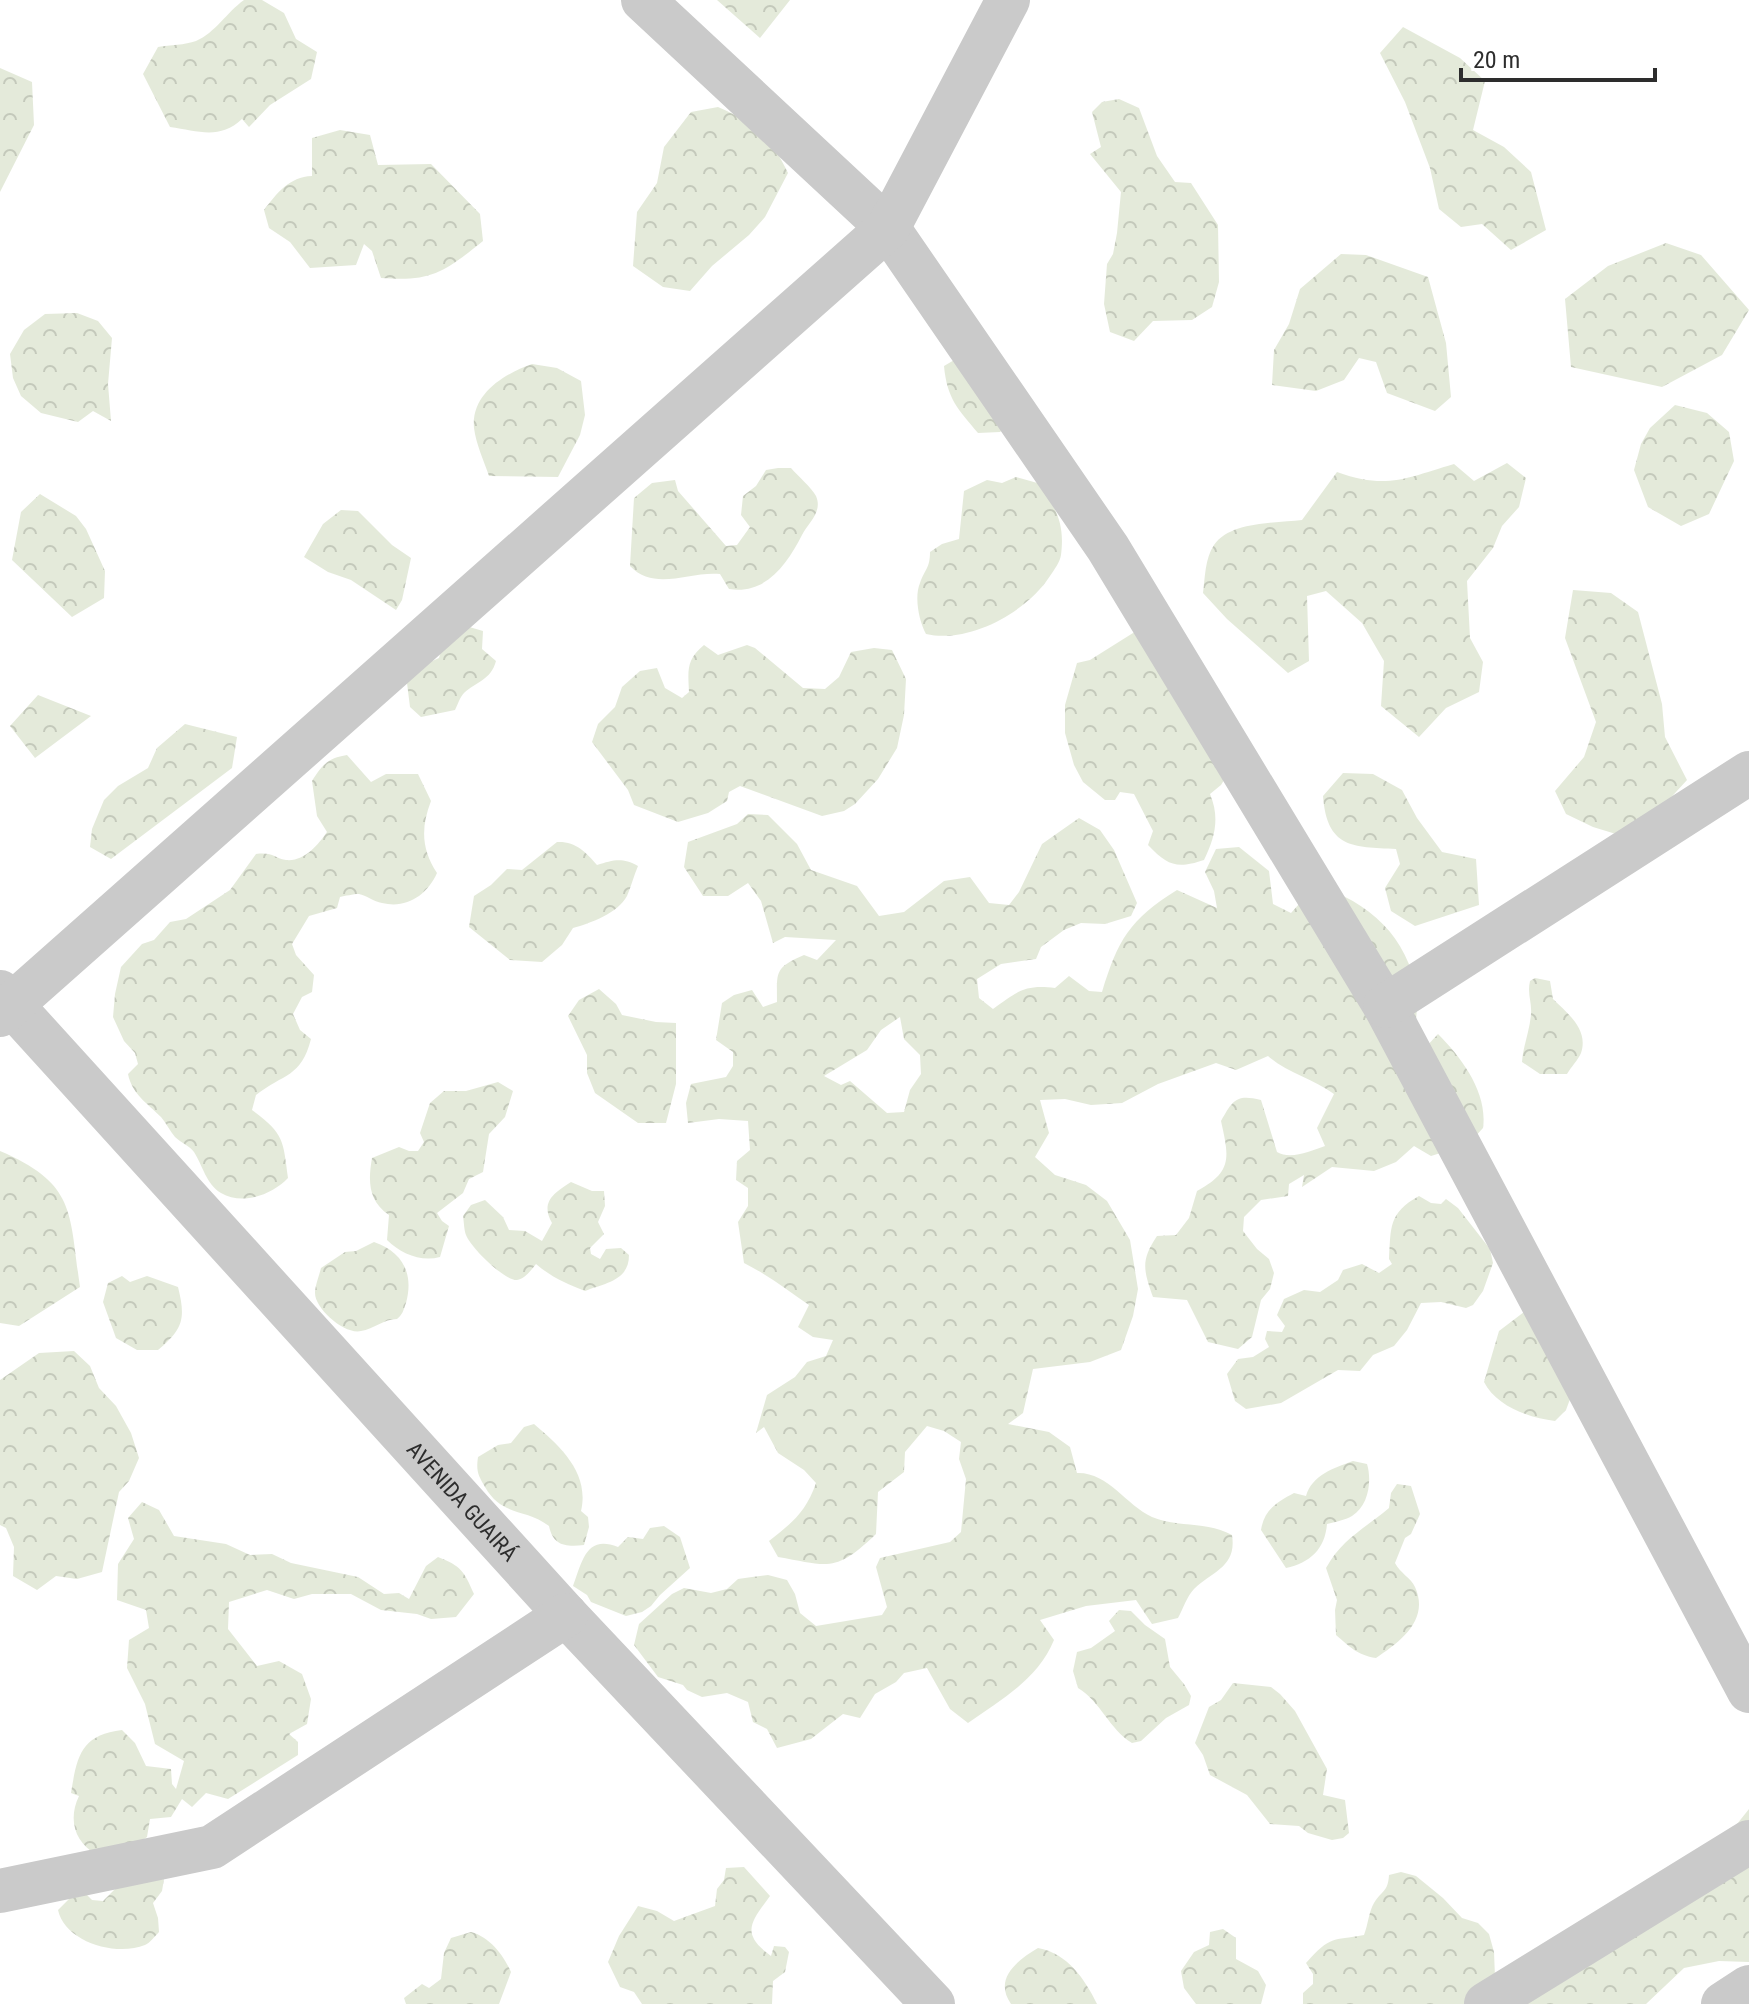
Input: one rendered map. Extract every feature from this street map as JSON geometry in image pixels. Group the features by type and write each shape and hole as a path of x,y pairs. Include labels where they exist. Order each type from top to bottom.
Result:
{"street":[{"path":"643,0 888,228 1108,548 1385,1006 1749,1691"},
{"path":"4,1004 888,228 1008,0"},
{"path":"1385,1006 1749,773"},
{"name":"AVENIDA GUAIRÁ","path":"4,1004 566,1615 933,2004"},
{"path":"0,1891 212,1847 566,1615"},
{"path":"1486,2004 1749,1842"},
{"path":"1723,2004 1749,1987"}],"green space":[{"path":"244,0 262,0 284,13 296,39 317,52 311,79 270,105 249,127 242,119 234,126 217,132 170,127 143,74 158,47 196,41 215,28"},
{"path":"717,0 790,0 760,38"},
{"path":"1403,27 1460,58 1485,81 1473,130 1504,147 1531,172 1546,230 1511,250 1482,224 1461,227 1439,209 1430,168 1405,102 1380,53"},
{"path":"0,68 32,82 34,125 0,192"},
{"path":"1119,99 1139,108 1157,156 1175,182 1191,183 1218,225 1219,282 1212,307 1192,320 1153,321 1134,341 1110,332 1104,304 1107,264 1113,254 1121,192 1090,154 1101,147 1092,112 1102,102"},
{"path":"718,107 761,132 788,173 765,217 690,291 663,287 633,266 637,212 657,183 664,147 691,112"},
{"path":"340,130 370,135 378,165 431,164 480,214 483,241 436,273 413,278 381,278 372,251 364,244 356,265 310,268 290,242 269,228 264,210 290,183 312,176 312,138"},
{"path":"1666,243 1701,255 1749,310 1722,355 1662,387 1571,367 1565,299 1608,266"},
{"path":"1341,254 1366,255 1428,277 1446,343 1451,397 1435,411 1387,393 1376,362 1359,358 1344,380 1316,391 1272,385 1274,350 1289,324 1300,289"},
{"path":"77,313 98,321 112,338 108,384 111,421 93,411 78,422 41,413 21,396 13,378 10,354 24,330 45,314"},
{"path":"961,356 1018,416 1000,432 978,433 955,403 944,366"},
{"path":"532,364 557,368 581,381 585,415 580,435 558,477 489,476 474,428 478,405 491,387 511,373"},
{"path":"1675,405 1707,413 1729,432 1734,461 1709,514 1681,526 1648,507 1634,470 1641,444 1650,428"},
{"path":"1507,463 1526,478 1519,507 1502,526 1493,548 1467,581 1470,638 1483,662 1479,692 1446,708 1419,737 1381,706 1384,661 1362,623 1326,591 1307,596 1309,661 1288,673 1227,619 1203,593 1209,556 1221,537 1242,527 1302,520 1337,472 1383,481 1454,464 1474,481"},
{"path":"791,468 814,493 818,507 789,557 764,582 742,590 729,589 720,574 661,579 640,574 630,566 634,498 652,483 675,480 678,491 726,546 737,545 750,527 741,515 743,496 756,486 766,470"},
{"path":"1016,477 1041,484 1055,509 1062,534 1057,566 1027,602 996,622 960,634 926,634 918,609 918,589 930,552 959,539 964,491 987,480 1002,483"},
{"path":"40,494 76,516 86,529 105,571 104,598 72,617 12,560 21,512"},
{"path":"341,510 358,511 392,545 411,558 402,600 396,610 351,580 328,572 304,557 323,524"},
{"path":"1573,590 1611,593 1638,612 1662,704 1665,737 1687,780 1654,816 1642,842 1593,827 1566,814 1555,791 1584,757 1596,722 1565,638"},
{"path":"466,626 483,631 482,649 496,661 494,667 487,677 464,693 455,710 421,717 410,707 407,683 419,667 439,658 441,651"},
{"path":"1141,628 1231,769 1221,785 1210,794 1215,811 1213,835 1204,860 1195,863 1173,864 1148,845 1153,831 1134,794 1120,792 1115,800 1105,800 1083,782 1074,765 1065,733 1065,705 1077,663 1090,660"},
{"path":"704,645 718,655 747,645 755,648 803,688 825,689 839,677 851,652 874,648 892,650 906,679 904,715 897,748 878,779 855,804 844,811 822,816 740,786 729,792 727,801 708,813 678,822 634,805 628,790 592,742 598,724 615,707 622,687 640,671 657,668 665,688 682,698 689,692 691,661"},
{"path":"38,695 91,716 35,758 10,726"},
{"path":"185,724 237,737 232,768 111,859 90,847 92,829 104,800 118,786 148,768 157,748"},
{"path":"347,755 371,782 386,774 418,774 431,801 424,838 437,873 422,894 408,902 391,904 359,894 340,897 337,908 309,916 292,944 296,955 314,975 312,992 302,997 293,1014 300,1030 311,1039 297,1068 256,1095 252,1110 280,1138 288,1178 274,1189 257,1196 230,1197 212,1185 194,1152 175,1137 133,1087 128,1074 138,1064 135,1053 124,1041 113,1017 121,967 142,944 154,940 170,922 186,919 230,890 256,854 293,860 315,847 327,832 317,816 312,781 326,763"},
{"path":"1343,773 1373,774 1402,790 1417,818 1442,852 1476,859 1479,905 1415,926 1391,911 1385,888 1400,864 1396,849 1367,847 1344,841 1336,835 1325,813 1323,796"},
{"path":"748,814 768,815 797,844 811,870 857,886 879,916 904,912 944,881 970,877 989,903 1009,905 1019,892 1042,844 1079,818 1100,830 1114,850 1137,903 1131,916 1105,924 1081,923 1064,930 1041,947 1036,959 1001,964 977,979 979,998 993,1009 1021,991 1036,987 1055,988 1069,976 1089,991 1102,992 1120,945 1147,911 1177,890 1217,908 1214,891 1205,872 1216,849 1239,847 1269,871 1273,904 1291,913 1316,885 1353,901 1383,924 1405,955 1412,973 1417,999 1416,1027 1425,1048 1438,1034 1464,1065 1481,1102 1483,1128 1463,1150 1431,1156 1414,1146 1396,1162 1374,1171 1332,1167 1302,1187 1304,1175 1289,1184 1288,1196 1261,1200 1244,1217 1243,1231 1269,1259 1274,1273 1270,1289 1261,1300 1252,1337 1238,1349 1208,1342 1187,1300 1153,1297 1145,1265 1148,1252 1157,1236 1176,1235 1189,1218 1197,1191 1223,1170 1226,1144 1221,1121 1236,1100 1261,1100 1277,1152 1294,1155 1325,1146 1317,1128 1334,1094 1268,1056 1236,1070 1216,1063 1158,1084 1122,1103 1091,1105 1065,1099 1040,1100 1049,1133 1035,1157 1055,1175 1086,1185 1107,1201 1130,1240 1138,1289 1133,1316 1121,1350 1090,1362 1033,1369 1023,1413 1008,1424 1049,1432 1070,1447 1077,1473 1088,1474 1107,1483 1152,1517 1222,1531 1232,1535 1233,1546 1222,1567 1194,1589 1178,1618 1152,1624 1136,1600 1086,1606 1040,1620 1054,1640 1047,1654 1017,1688 968,1723 950,1709 927,1668 904,1673 896,1682 875,1694 860,1718 843,1714 811,1739 777,1748 767,1729 753,1722 748,1702 727,1693 702,1697 683,1685 658,1677 634,1645 639,1624 672,1594 684,1588 711,1593 727,1589 738,1579 768,1575 787,1580 800,1613 816,1626 882,1615 887,1607 876,1567 880,1558 950,1542 961,1532 966,1479 959,1459 961,1442 944,1431 927,1426 905,1452 904,1472 878,1492 876,1534 862,1547 841,1561 821,1564 778,1557 769,1541 797,1516 808,1502 816,1483 804,1470 778,1453 764,1427 756,1433 767,1395 795,1377 807,1362 826,1356 833,1340 813,1337 798,1327 809,1305 744,1263 738,1222 748,1206 748,1188 736,1180 737,1161 750,1150 748,1121 719,1119 688,1123 686,1103 691,1084 726,1077 733,1066 733,1052 716,1040 722,1003 734,995 752,990 763,1007 777,1002 778,977 782,968 804,955 817,960 836,940 785,937 773,943 761,901 748,883 728,896 703,896 684,867 688,842 737,824","holes":["900,1017 904,1039 920,1055 921,1074 910,1090 904,1112 887,1113 850,1081 841,1085 824,1076 867,1050 881,1030"]},
{"path":"557,842 580,848 597,865 618,860 638,866 623,902 611,912 573,928 562,945 542,962 510,960 469,927 474,896 507,869 522,870"},
{"path":"1535,978 1550,981 1553,999 1575,1022 1582,1036 1581,1053 1567,1074 1540,1074 1522,1062 1531,1014 1529,986"},
{"path":"599,989 616,1004 622,1015 676,1023 676,1084 666,1123 638,1123 595,1093 587,1073 587,1055 568,1016 579,1000"},
{"path":"498,1082 513,1091 505,1117 489,1134 483,1172 469,1179 463,1193 437,1213 449,1226 440,1257 419,1258 399,1249 387,1240 389,1215 373,1197 370,1175 372,1158 399,1147 418,1151 424,1142 420,1133 430,1103 444,1091 466,1091"},
{"path":"0,1151 43,1176 65,1204 74,1239 80,1287 19,1326 0,1323"},
{"path":"571,1182 592,1191 604,1191 605,1206 598,1222 604,1234 590,1248 591,1254 600,1259 606,1249 621,1248 629,1255 625,1270 614,1280 585,1291 559,1280 536,1264 523,1278 512,1279 489,1263 466,1235 463,1216 471,1205 485,1200 503,1217 509,1230 525,1231 542,1241 552,1223 548,1204 559,1190"},
{"path":"1419,1196 1431,1203 1441,1204 1446,1199 1458,1208 1490,1249 1493,1263 1483,1291 1473,1305 1466,1308 1441,1302 1421,1303 1407,1330 1394,1346 1373,1355 1360,1371 1338,1370 1281,1403 1246,1409 1235,1401 1227,1374 1238,1359 1253,1357 1269,1347 1265,1339 1267,1331 1282,1332 1285,1326 1277,1315 1284,1299 1304,1290 1320,1292 1338,1280 1343,1270 1362,1264 1379,1273 1392,1264 1389,1259 1393,1222 1409,1202"},
{"path":"374,1242 392,1252 404,1265 408,1283 406,1303 397,1319 354,1331 339,1325 325,1313 316,1299 316,1287 321,1268 345,1252 356,1251"},
{"path":"122,1276 130,1282 147,1276 178,1287 182,1307 180,1323 173,1336 158,1350 137,1350 116,1338 103,1302 108,1283"},
{"path":"1524,1312 1580,1372 1566,1410 1555,1421 1514,1409 1496,1398 1484,1382 1499,1331"},
{"path":"74,1351 90,1366 99,1388 116,1406 131,1433 139,1458 129,1481 119,1492 102,1572 77,1579 56,1576 37,1590 13,1576 14,1547 6,1528 0,1525 0,1380 39,1353"},
{"path":"534,1424 563,1451 577,1473 583,1497 581,1511 588,1517 589,1527 584,1545 561,1544 554,1538 549,1526 540,1520 499,1503 479,1476 478,1457 498,1445 511,1443 524,1427"},
{"path":"1353,1461 1367,1464 1369,1485 1362,1506 1352,1516 1327,1524 1323,1541 1315,1554 1302,1563 1286,1568 1261,1530 1265,1517 1282,1500 1294,1493 1306,1496 1318,1478"},
{"path":"1397,1484 1411,1486 1420,1514 1411,1534 1405,1538 1395,1563 1415,1587 1419,1610 1416,1620 1403,1637 1376,1658 1359,1653 1336,1635 1337,1600 1326,1568 1346,1542 1389,1508 1391,1493"},
{"path":"142,1502 159,1510 174,1536 226,1544 250,1555 272,1554 291,1563 358,1577 384,1594 399,1593 409,1599 426,1566 438,1557 461,1570 474,1594 456,1617 431,1619 417,1614 381,1610 351,1594 312,1594 294,1599 267,1590 229,1602 228,1629 257,1666 279,1661 302,1674 311,1699 307,1724 289,1734 298,1742 298,1755 228,1799 206,1793 192,1807 182,1799 171,1817 150,1819 147,1837 141,1841 111,1847 97,1855 78,1837 74,1813 79,1796 71,1793 79,1758 89,1742 122,1730 135,1743 146,1766 171,1769 172,1784 176,1789 184,1761 155,1744 145,1704 127,1668 129,1640 149,1628 146,1610 117,1600 118,1564 134,1539 128,1518"},
{"path":"664,1526 680,1537 690,1568 642,1612 626,1616 591,1602 587,1595 573,1586 592,1547 607,1544 618,1547 628,1537 643,1539 650,1528"},
{"path":"1119,1610 1131,1611 1165,1639 1170,1667 1191,1696 1189,1705 1166,1718 1141,1741 1132,1743 1078,1688 1073,1671 1077,1652 1091,1648 1115,1631 1109,1621"},
{"path":"1233,1683 1271,1687 1295,1711 1327,1769 1323,1795 1345,1800 1349,1833 1343,1838 1332,1840 1308,1833 1299,1826 1270,1824 1247,1795 1210,1775 1195,1743 1209,1707 1221,1700"},
{"path":"1749,1809 1749,1962 1719,1961 1684,1968 1646,2004 1510,2004 1733,1829"},
{"path":"744,1867 770,1896 754,1920 752,1934 755,1940 771,1956 774,1946 785,1947 789,1952 785,1972 773,1981 772,2004 642,2004 634,1992 620,1987 608,1962 619,1936 638,1906 657,1911 674,1921 715,1906 717,1889 724,1880 726,1868"},
{"path":"1401,1872 1416,1876 1462,1918 1478,1923 1489,1934 1494,1952 1495,1977 1470,2004 1303,2004 1303,1993 1313,1984 1313,1974 1306,1963 1332,1941 1364,1935 1372,1906 1386,1888 1389,1875"},
{"path":"164,1879 162,1891 153,1903 159,1932 145,1945 120,1949 93,1944 70,1931 58,1910 70,1898 84,1892 92,1900 103,1901 117,1887"},
{"path":"1223,1929 1236,1938 1236,1959 1258,1971 1266,1985 1261,2004 1196,2004 1184,1988 1181,1971 1194,1952 1209,1945 1210,1932"},
{"path":"471,1932 496,1948 511,1972 499,2004 406,2004 404,1998 422,1984 429,1988 441,1979 444,1953 451,1938"},
{"path":"1038,1948 1058,1955 1074,1968 1097,2004 1011,2004 1006,1995 1006,1978 1016,1964"}]}
